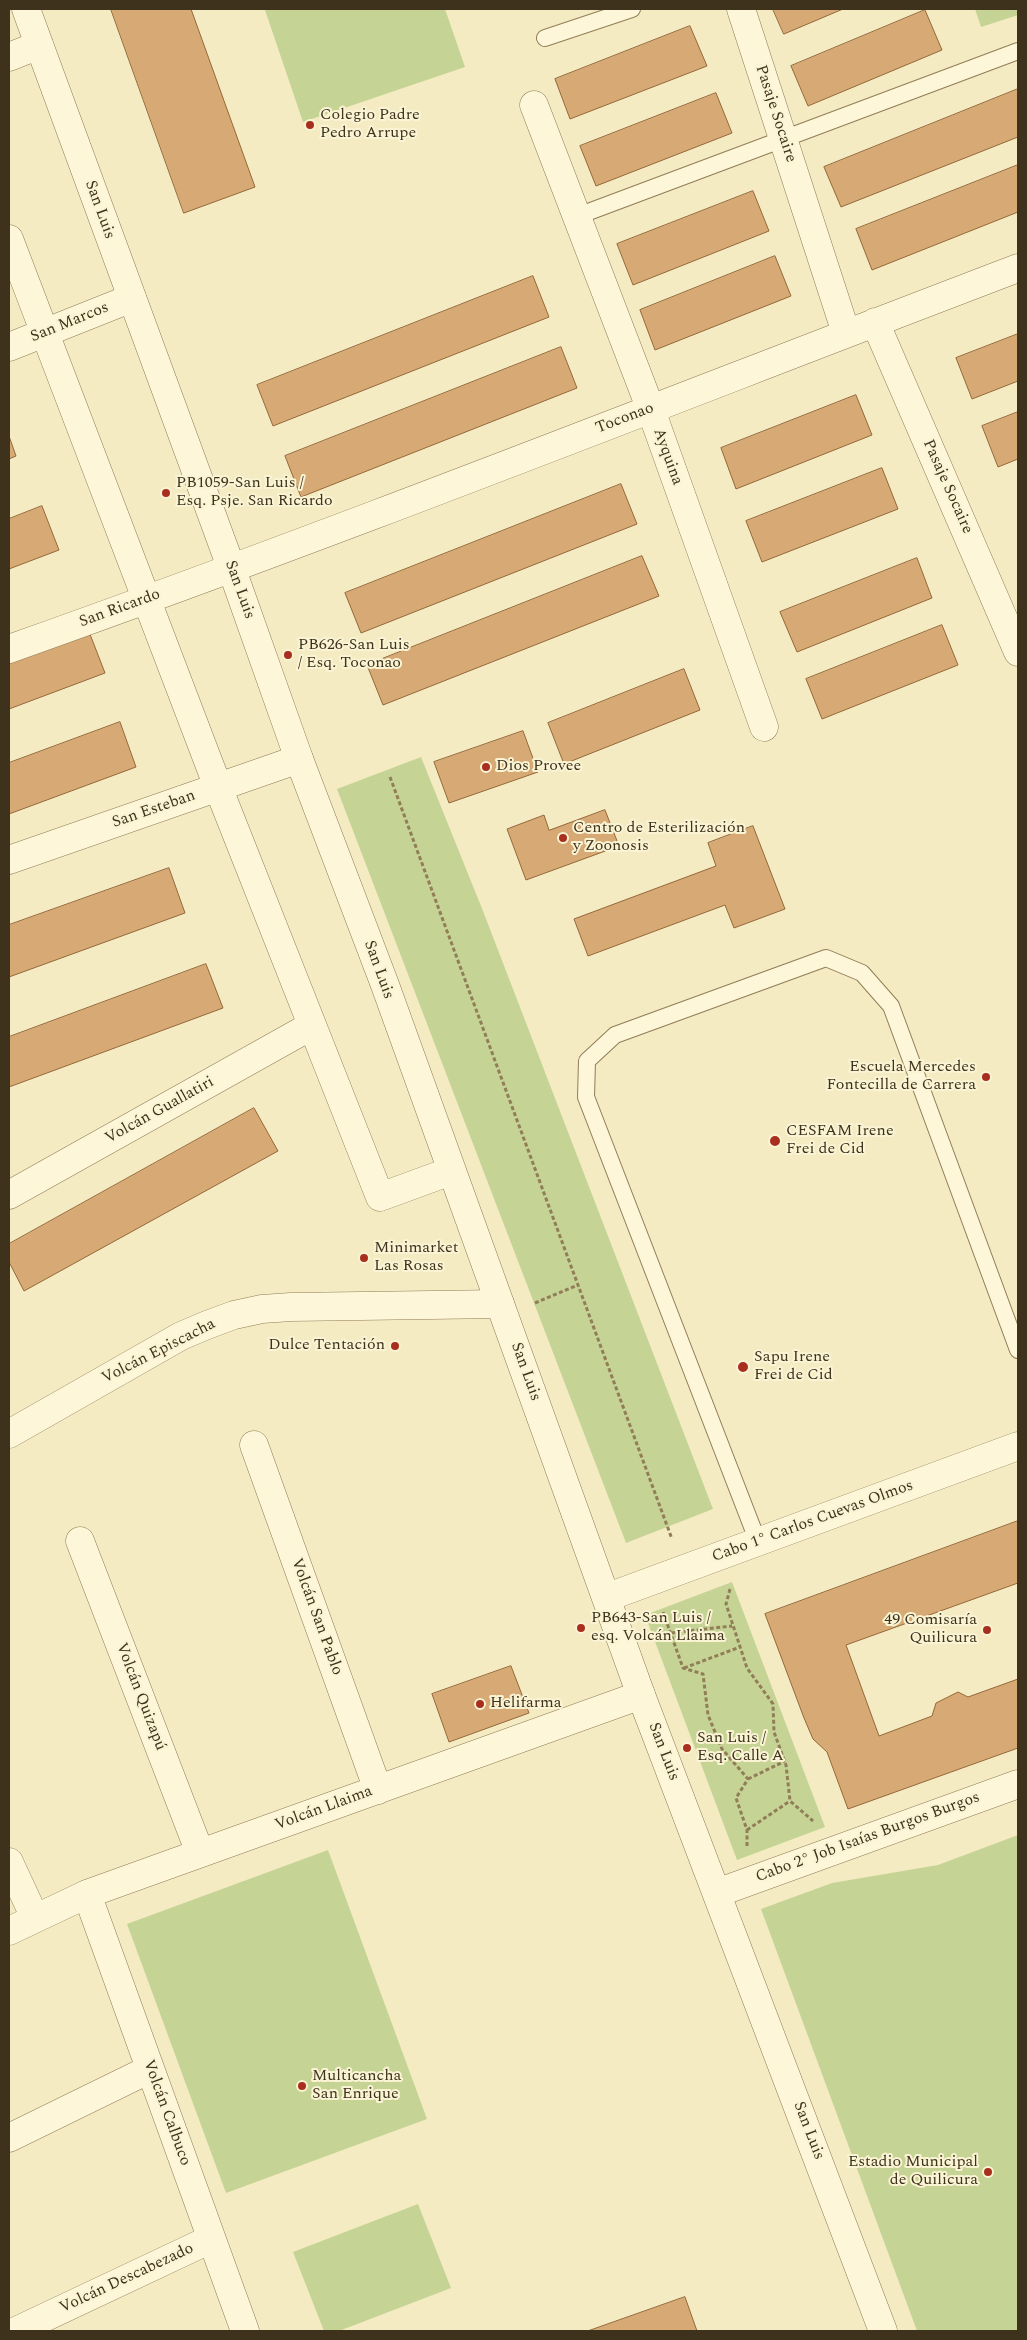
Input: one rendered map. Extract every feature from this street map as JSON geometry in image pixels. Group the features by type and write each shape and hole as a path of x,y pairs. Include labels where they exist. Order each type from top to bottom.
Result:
{"street":[{"name":"San Luis","path":"26,9 231,567 299,759 385,985 642,1695 883,2331"},
{"name":"Pasaje Socaire","path":"740,9 846,333"},
{"path":"9,57 39,45"},
{"name":"Ayquina","path":"534,105 575,217 651,410 764,727"},
{"path":"9,239 218,787 380,1197 451,1171"},
{"name":"Toconao","path":"231,567 651,410 1018,268"},
{"name":"San Marcos","path":"9,347 132,298"},
{"name":"Pasaje Socaire","path":"875,322 1018,652"},
{"name":"San Ricardo","path":"9,649 147,600 231,567"},
{"name":"San Esteban","path":"9,860 299,759"},
{"name":"Volcán Guallatiri","path":"9,1195 311,1026"},
{"name":"Volcán Episcacha","path":"9,1434 181,1336 234,1315 262,1309 291,1307 500,1304"},
{"name":"Volcán San Pablo","path":"254,1445 378,1790"},
{"name":"Cabo 1° Carlos Cuevas Olmos","path":"608,1597 1018,1446"},
{"name":"Volcán Quizapú","path":"80,1541 200,1854"},
{"name":"Volcán Llaima","path":"9,1931 87,1894 642,1695"},
{"name":"Cabo 2° Job Isaías Burgos Burgos","path":"718,1893 1018,1784"},
{"path":"9,1862 36,1918"},
{"name":"Volcán Calbuco","path":"87,1894 245,2331"},
{"path":"9,2138 150,2070"},
{"name":"Volcán Descabezado","path":"16,2331 211,2239"}],"lane":[{"path":"545,38 632,9"},
{"path":"575,217 1018,51"},
{"path":"758,1542 586,1097 587,1061 615,1035 826,958 862,973 891,1006 1018,1350"}],"path":[{"path":"390,777 684,1570"},
{"path":"500,1304 539,1303 578,1285"},
{"path":"642,1585 662,1612 683,1668"},
{"path":"730,1589 726,1604 747,1668 773,1704 774,1732 784,1761 790,1801 813,1821"},
{"path":"670,1633 732,1626"},
{"path":"683,1668 740,1647"},
{"path":"683,1668 703,1674 708,1715 722,1749 748,1779"},
{"path":"746,1883 747,1830 736,1798 748,1779 784,1761"},
{"path":"747,1830 790,1801"}],"green space":[{"path":"445,9 465,67 303,122 265,10"},
{"path":"975,9 1018,9 1018,15 981,27"},
{"path":"421,757 483,911 713,1509 626,1543 337,789"},
{"path":"732,1582 825,1827 737,1860 645,1615"},
{"path":"1018,1835 1018,2331 917,2331 761,1909 832,1883 938,1865"},
{"path":"328,1850 427,2119 226,2193 127,1924"},
{"path":"418,2204 451,2288 339,2331 324,2331 293,2252"}],"building":[{"path":"111,9 191,9 255,187 184,213"},
{"path":"773,9 843,9 784,34"},
{"path":"925,10 942,50 808,106 791,66"},
{"path":"690,26 707,66 570,119 555,79"},
{"path":"1018,89 1018,137 841,207 824,167"},
{"path":"716,93 732,133 596,186 580,146"},
{"path":"1018,165 1018,212 872,270 856,229"},
{"path":"753,191 769,231 633,285 617,244"},
{"path":"775,256 791,296 655,350 640,310"},
{"path":"533,276 549,317 273,426 257,385"},
{"path":"1018,334 1018,381 972,399 956,358"},
{"path":"561,347 577,388 301,497 285,456"},
{"path":"856,395 872,435 736,489 721,448"},
{"path":"1018,412 1018,459 998,467 982,426"},
{"path":"9,436 16,456 9,459"},
{"path":"882,468 898,509 762,562 746,521"},
{"path":"621,484 637,524 361,633 345,593"},
{"path":"42,506 59,550 9,569 9,519"},
{"path":"642,556 659,596 383,705 367,665"},
{"path":"917,558 932,598 797,652 780,612"},
{"path":"942,625 958,665 822,719 806,679"},
{"path":"88,629 105,673 9,709 9,658"},
{"path":"684,669 700,710 564,764 548,723"},
{"path":"120,722 136,767 9,814 9,763"},
{"name":"Dios Provee","path":"523,731 538,772 449,803 434,762"},
{"name":"Centro de Esterilización y Zoonosis","path":"605,810 619,846 526,880 507,829 544,815 549,830"},
{"path":"753,826 785,909 734,928 725,905 588,956 574,919 716,866 708,843"},
{"path":"169,868 185,913 9,977 9,925"},
{"path":"206,964 223,1008 9,1087 9,1037"},
{"path":"254,1108 278,1151 24,1291 9,1262 9,1244"},
{"path":"1018,1521 1018,1583 846,1645 879,1736 932,1716 936,1703 958,1692 968,1697 1018,1679 1018,1748 848,1809 827,1752 813,1739 804,1718 765,1614"},
{"name":"Helifarma","path":"511,1666 529,1713 449,1742 432,1694"},
{"path":"685,2297 697,2331 588,2331"}],"place":[{"name":"Colegio Padre Pedro Arrupe","path":"310,125"},
{"name":"PB1059-San Luis / Esq. Psje. San Ricardo","path":"166,493"},
{"name":"PB626-San Luis / Esq. Toconao","path":"288,655"},
{"name":"Dios Provee","path":"486,767"},
{"name":"Centro de Esterilización y Zoonosis","path":"563,838"},
{"name":"Escuela Mercedes Fontecilla de Carrera","path":"986,1077"},
{"name":"CESFAM Irene Frei de Cid","path":"775,1141"},
{"name":"Minimarket Las Rosas","path":"364,1258"},
{"name":"Dulce Tentación","path":"395,1346"},
{"name":"Sapu Irene Frei de Cid","path":"743,1367"},
{"name":"PB643-San Luis / esq. Volcán Llaima","path":"581,1628"},
{"name":"49 Comisaría Quilicura","path":"987,1630"},
{"name":"Helifarma","path":"480,1704"},
{"name":"San Luis / Esq. Calle A","path":"687,1748"},
{"name":"Multicancha San Enrique","path":"302,2086"},
{"name":"Estadio Municipal de Quilicura","path":"988,2172"}]}
